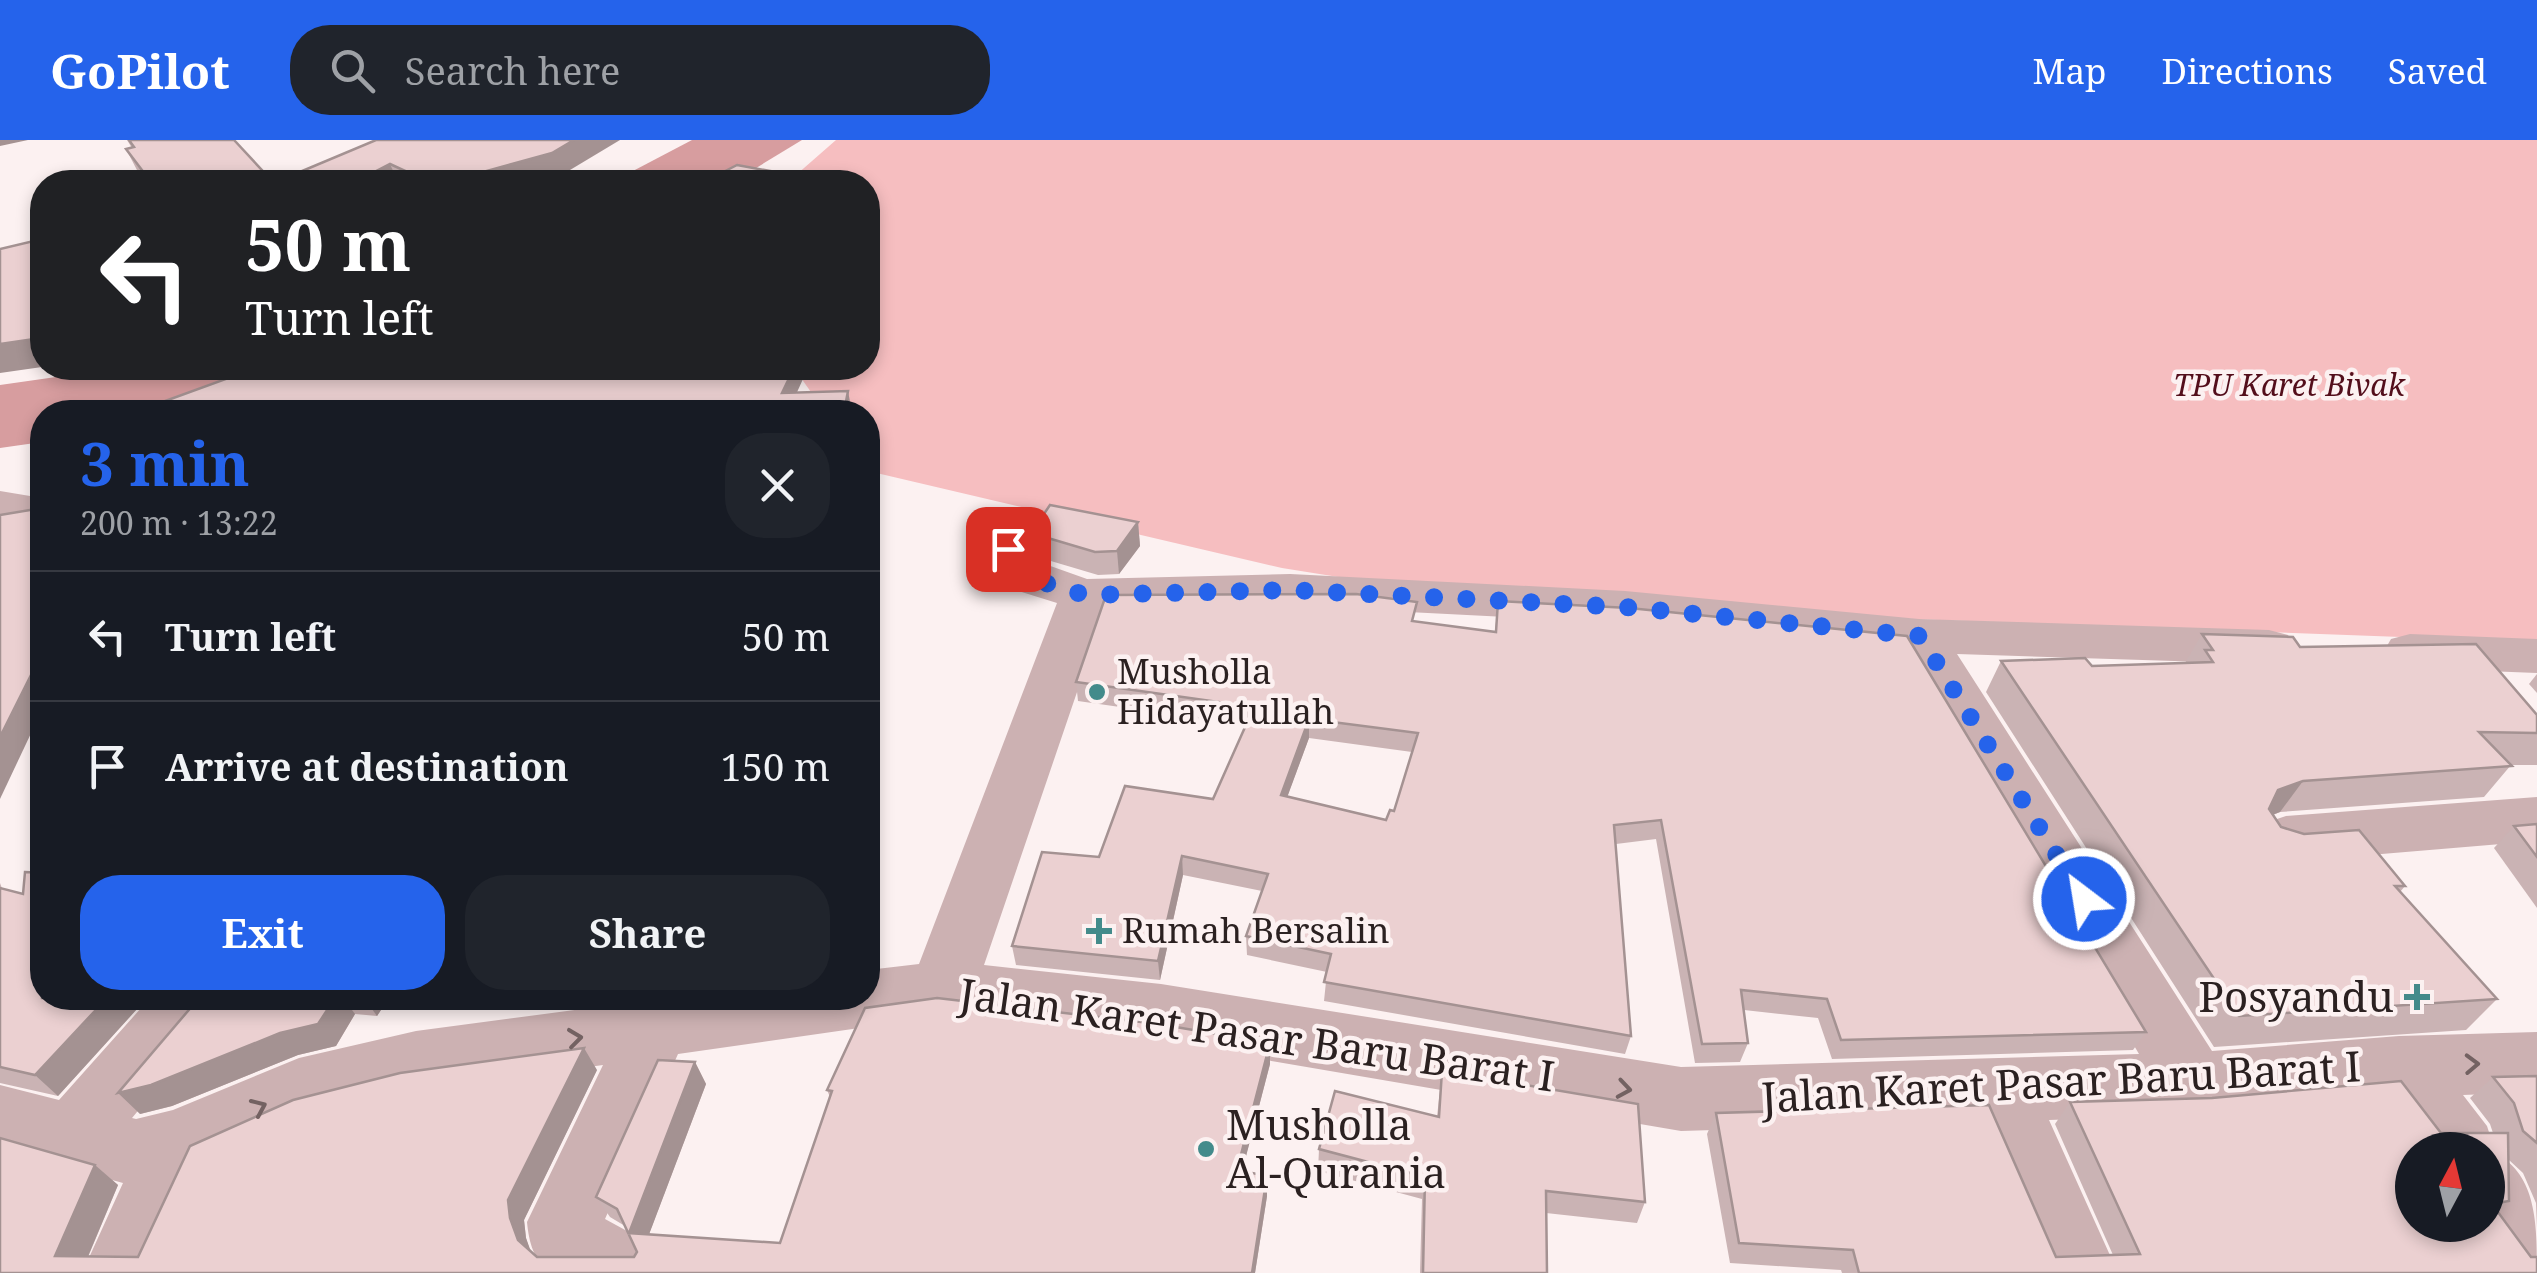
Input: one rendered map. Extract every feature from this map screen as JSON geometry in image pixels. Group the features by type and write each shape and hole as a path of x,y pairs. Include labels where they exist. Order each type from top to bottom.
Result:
{"street":[{"path":"0,505 30,510"},
{"path":"1026,530 1002,559 1008,568 1034,581 1085,595 1290,590 1625,607 1920,636 2310,648"},
{"path":"943,988 1085,595"},
{"path":"1920,636 2194,1084"},
{"path":"2369,650 2537,656"},
{"path":"2467,652 2514,707"},
{"path":"2280,839 2537,819"},
{"name":"Jalan Karet Pasar Baru Barat I","path":"880,997 943,988 1161,1013 1681,1099 2194,1084 2399,1066 2537,1062"},
{"path":"74,1136 181,1010"},
{"name":"Jalan Karet Pasar Baru Barat I","path":"0,1117 136,1152 181,1141 299,1090 416,1061 785,1010"},
{"path":"608,1273 599,1258 567,1239 565,1222 655,1028"},
{"path":"2399,1066 2448,1132"},
{"path":"2000,1088 2078,1273"},
{"path":"121,1273 181,1141"},
{"path":"2505,1209 2537,1253"}],"green space":[{"name":"TPU Karet Bivak","path":"836,140 2537,140 2537,642 1886,618 1382,584 1282,568 880,474 880,400 817,400 802,380 880,380 880,170 802,170"}],"shaded area":[{"path":"692,140 802,140 753,170 635,170"},
{"path":"35,380 270,380 207,400 30,400 30,444 0,448 0,385"}],"building":[{"path":"129,140 234,140 262,170 142,170 126,149 134,147"},
{"path":"376,140 574,140 552,153 490,170 403,170 390,164 378,170 305,170"},
{"path":"737,165 764,170 727,170"},
{"path":"30,242 30,340 0,344 0,249"},
{"path":"223,380 788,380 782,393 848,391 846,400 168,400"},
{"path":"1050,505 1138,522 1117,551 1095,552 1031,533"},
{"path":"30,510 30,677 0,737 0,515"},
{"path":"1356,594 1417,602 1412,621 1496,632 1498,601 1629,608 1907,636 2146,1032 1841,1040 1827,999 1741,990 1748,1043 1702,1044 1661,820 1614,825 1631,1036 1324,982 1331,954 1246,936 1268,874 1182,856 1158,961 1012,946 1042,852 1099,857 1125,786 1213,799 1254,707 1076,682 1106,595","holes":["1309,719 1418,733 1394,811 1390,810 1386,820 1281,795"]},
{"path":"2202,634 2293,637 2300,647 2476,644 2537,715 2537,733 2479,732 2512,766 2303,781 2278,790 2269,809 2281,827 2304,834 2359,830 2405,886 2395,886 2497,999 2239,1016 2001,661 2085,658 2092,666 2213,662 2205,650 2213,650"},
{"path":"2537,824 2537,857 2514,826"},
{"path":"25,872 30,872 30,1010 96,1010 35,1075 0,1067 0,888 23,894"},
{"path":"937,998 1158,1024 1270,1043 1237,1170 1267,1176 1252,1273 0,1273 0,1138 95,1165 55,1256 138,1257 190,1146 293,1100 400,1073 584,1048 508,1200 518,1240 537,1257 634,1257 637,1252 617,1209 596,1197 658,1060 695,1062 629,1233 780,1243 832,1091 827,1090 864,1010 880,1010 880,1006"},
{"path":"189,1010 327,1010 318,1024 280,1033 151,1085 118,1093"},
{"path":"1442,1071 1638,1104 1645,1202 1546,1191 1547,1273 1423,1273 1425,1177 1319,1149 1335,1091 1439,1117"},
{"path":"2537,1076 2537,1143 2523,1131 2514,1103 2493,1077"},
{"path":"2401,1081 2440,1132 2395,1132 2395,1242 2505,1242 2505,1222 2531,1257 2537,1257 2537,1273 1859,1273 1853,1250 1739,1243 1716,1113 1989,1105 2056,1257 2140,1254 2070,1102 2212,1098"},
{"path":"2505,1133 2508,1133 2509,1201 2505,1202"}],"place":[{"name":"Musholla Hidayatullah","path":"1097,692"},
{"name":"Rumah Bersalin","path":"1099,931"},
{"name":"Posyandu","path":"2417,997"},
{"name":"Musholla Al-Qurania","path":"1206,1149"}],"route":[{"path":"1008,549 1002,559 1016,574 1085,595 1290,590 1625,607 1920,636 2084,899"}]}
